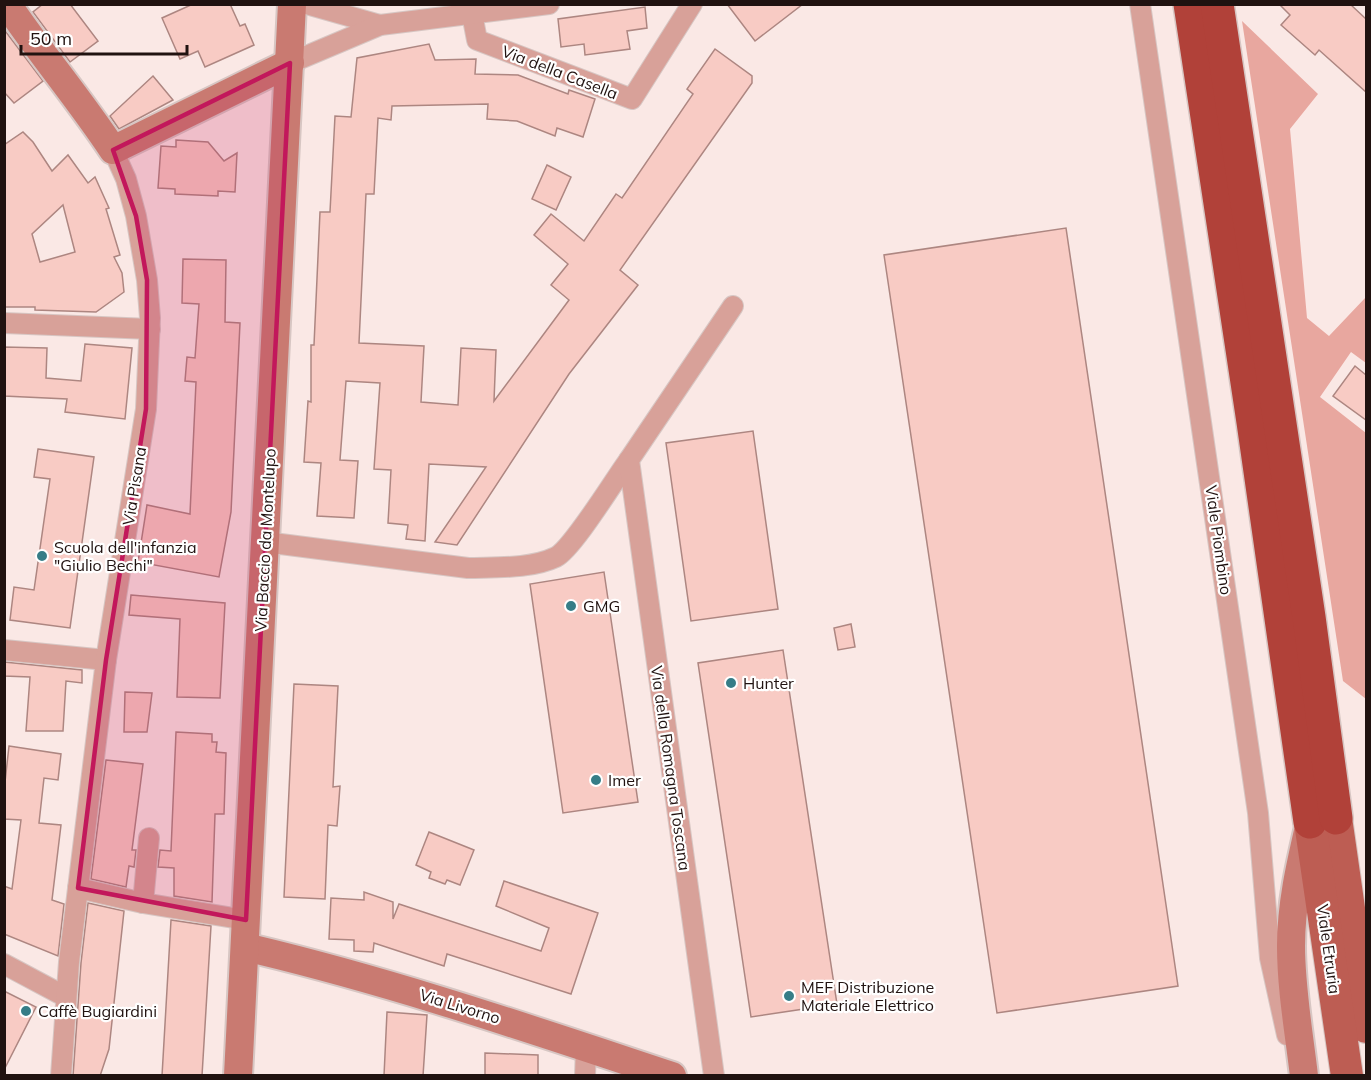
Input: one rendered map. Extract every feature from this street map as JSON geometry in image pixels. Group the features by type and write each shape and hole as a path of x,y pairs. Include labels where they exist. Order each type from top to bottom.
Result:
{"highway":[{"path":"1190,4 1229,169 1309,617 1323,820"},
{"path":"1217,4 1229,169"}],"main road":[{"name":"Viale Etruria","path":"1323,820 1366,1027"},
{"name":"Viale Etruria","path":"1323,820 1347,1076"}],"street":[{"name":"Via Pisana","path":"7,4 89,113 113,150 126,179 136,216 147,280 150,329 145,419 106,660 66,997 61,1076"},
{"name":"Via Baccio da Montelupo","path":"238,1076 292,4"},
{"path":"306,4 380,25"},
{"path":"113,150 290,63 380,25 549,4"},
{"name":"Via della Casella","path":"472,14 477,40 632,99 692,4"},
{"name":"Viale Piombino","path":"1140,4 1258,813 1270,958 1295,1076"},
{"path":"265,542 468,568 536,562 558,556 576,537 733,306"},
{"path":"4,322 150,329"},
{"name":"Via della Romagna Toscana","path":"628,460 714,1076"},
{"path":"4,650 106,660"},
{"path":"1304,1076 1291,968 1291,944 1296,884 1323,820"},
{"path":"143,903 149,838"},
{"path":"78,888 143,903 245,933"},
{"name":"Via Livorno","path":"245,933 336,969 495,1017 672,1076"},
{"path":"4,964 66,997"},
{"path":"585,1076 586,1047"}],"highlighted area":[{"path":"290,63 246,920 78,888 106,660 146,409 147,280 136,216 113,150"}],"shaded area":[{"path":"1242,21 1318,94 1290,129 1307,318 1329,336 1366,297 1366,363 1351,352 1320,397 1366,433 1366,699 1343,681"}],"building":[{"path":"43,4 70,4 98,41 70,62 33,12"},
{"path":"193,4 230,4 240,26 245,24 254,45 205,67 198,51 180,59 162,18"},
{"path":"727,4 803,4 755,41"},
{"path":"1279,4 1350,4 1366,19 1366,92 1319,50 1315,55 1281,25 1290,15"},
{"path":"645,7 647,28 627,31 630,49 585,55 584,44 561,47 558,19"},
{"path":"6,32 43,81 14,103 4,92 4,33"},
{"path":"429,44 435,60 476,59 475,74 518,75 568,94 569,90 595,99 583,137 557,128 555,136 517,121 487,119 488,104 392,106 391,120 378,118 374,194 366,194 359,343 424,346 421,402 458,405 461,348 496,350 494,401 569,300 551,285 568,264 534,235 551,214 584,241 616,194 622,198 693,94 687,89 715,49 752,76 752,83 620,270 638,285 569,374 457,545 435,542 486,467 429,464 425,541 406,539 408,525 388,523 391,470 374,469 380,383 346,381 340,460 358,461 354,518 317,516 321,463 304,462 308,401 311,402 311,345 314,345 320,212 330,212 335,116 351,117 357,58"},
{"path":"153,76 173,100 119,129 110,116"},
{"path":"23,132 33,142 52,171 68,155 88,183 95,177 109,208 106,209 120,255 114,257 122,273 124,292 96,312 4,307 4,145","holes":["63,205 75,252 40,262 32,234"]},
{"path":"176,140 208,142 224,161 237,153 235,192 218,191 218,196 175,194 175,189 158,188 161,146 176,147"},
{"path":"547,165 571,177 556,210 532,199"},
{"path":"1066,228 1178,986 997,1013 884,255"},
{"path":"183,259 226,260 225,322 240,323 231,512 219,577 138,562 147,505 190,514 196,382 185,381 187,357 195,358 199,304 182,303"},
{"path":"85,344 132,348 125,419 65,412 67,399 4,396 4,347 47,348 46,378 81,381"},
{"path":"1355,366 1366,375 1366,420 1333,396"},
{"path":"753,431 778,609 691,621 666,443"},
{"name":"Scuola dell'infanzia \"Giulio Bechi\"","path":"38,449 94,457 70,628 10,620 14,587 34,590 50,479 34,477"},
{"path":"604,572 638,802 563,813 530,584"},
{"path":"131,595 225,603 220,698 177,697 180,619 129,615"},
{"path":"851,624 855,647 838,650 834,628"},
{"path":"783,650 837,1004 751,1017 698,663"},
{"path":"4,662 82,670 82,683 66,681 63,731 26,731 30,677 4,676"},
{"path":"294,684 338,686 333,787 340,786 337,826 328,825 325,899 284,897"},
{"path":"125,692 152,693 147,732 124,732"},
{"path":"176,732 212,734 212,742 217,742 216,752 226,753 224,814 215,814 212,902 174,896 174,868 158,867 160,850 171,851"},
{"path":"9,746 61,754 58,780 44,778 39,823 61,825 52,900 64,904 58,956 4,934 4,886 12,889 21,820 4,819 4,791"},
{"path":"106,760 143,764 132,850 136,850 134,867 129,866 126,887 91,879"},
{"path":"429,832 474,850 460,885 447,880 445,884 429,878 431,872 416,865"},
{"path":"504,881 598,913 571,994 447,954 444,966 374,943 373,952 354,951 354,940 329,939 331,898 364,900 364,892 393,902 393,919 399,904 541,951 549,928 496,906"},
{"path":"88,903 124,911 109,1049 100,1076 73,1076 81,963"},
{"path":"171,920 211,926 202,1076 162,1076"},
{"path":"4,991 36,1007 4,1070"},
{"path":"387,1012 427,1015 423,1076 384,1076"},
{"path":"485,1053 538,1055 538,1076 485,1076"}],"place":[{"name":"Scuola dell'infanzia \"Giulio Bechi\"","path":"42,556"},
{"name":"GMG","path":"571,606"},
{"name":"Hunter","path":"731,683"},
{"name":"Imer","path":"596,780"},
{"name":"MEF Distribuzione Materiale Elettrico","path":"789,996"},
{"name":"Caffè Bugiardini","path":"26,1011"}]}
